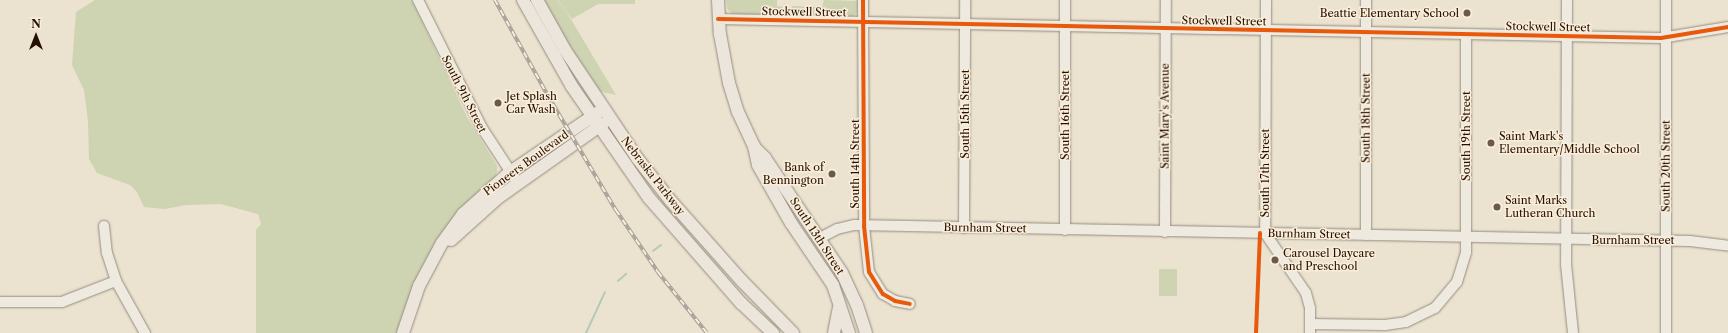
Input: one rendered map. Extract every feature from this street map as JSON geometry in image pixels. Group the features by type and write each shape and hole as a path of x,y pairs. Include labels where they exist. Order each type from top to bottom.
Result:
{"main road":[{"name":"Nebraska Parkway","path":"523,0 548,46 595,121 663,216 741,304 772,333"},
{"name":"Nebraska Parkway","path":"536,0 565,50 607,114 670,200 793,333"},
{"name":"South 13th Street","path":"718,0 718,19 729,83 738,112 754,146 758,164 772,192 807,247 823,268 840,303 849,333"},
{"name":"Pioneers Boulevard","path":"403,333 411,304 429,265 463,214 510,172 607,114"},
{"name":"Pioneers Boulevard","path":"429,265 473,218 595,121"},
{"name":"South 13th Street","path":"754,146 765,158 820,238 847,283 865,330"},
{"path":"834,333 838,326 840,303"},
{"path":"741,304 766,333"},
{"path":"782,322 800,333"}],"street":[{"name":"South 9th Street","path":"418,0 482,128 518,183"},
{"name":"South 14th Street","path":"864,0 864,226 872,280 889,298 910,304"},
{"name":"South 15th Street","path":"964,228 965,0"},
{"name":"South 16th Street","path":"1065,0 1065,230"},
{"name":"Saint Mary's Avenue","path":"1165,232 1166,0"},
{"name":"South 17th Street","path":"1266,0 1265,233 1304,288 1309,303 1310,329"},
{"name":"South 18th Street","path":"1366,0 1366,236"},
{"path":"1567,0 1566,239 1567,278 1573,333"},
{"name":"South 20th Street","path":"1666,0 1666,333"},
{"name":"Stockwell Street","path":"718,19 1666,38 1728,27"},
{"name":"South 19th Street","path":"1310,329 1392,324 1424,315 1444,299 1457,282 1465,258 1466,237 1466,34"},
{"path":"104,226 107,253 116,280 145,333"},
{"name":"Burnham Street","path":"820,238 836,229 864,226 1366,236 1666,241 1690,240 1728,246"},
{"path":"0,302 62,302 116,280"}],"green space":[{"path":"95,0 412,0 467,117 497,166 497,172 494,179 472,201 398,333 256,333 256,230 261,224 258,214 221,204 186,205 165,209 144,207 137,192 130,185 97,173 89,159 88,121 84,90 72,65 76,12"},
{"path":"542,0 557,0 566,11 616,95 598,91 587,76"},
{"path":"558,0 635,0 635,4 598,4 572,19"},
{"path":"726,0 777,0 777,6 783,7 783,10 780,15 734,15 728,10"},
{"path":"824,0 857,1 857,13 852,17 791,14 792,6 822,7"},
{"path":"1159,269 1177,269 1177,296 1159,296"}],"waterway":[{"path":"653,251 661,245"},
{"path":"618,281 626,274"},
{"path":"586,333 605,292"}],"railway":[{"path":"495,0 547,94 616,210 658,272 707,333"}],"cycle path":[{"path":"863,0 864,226 869,272 883,294 895,301 910,304"},
{"path":"718,19 1661,38 1728,27"},
{"path":"1256,333 1260,233"}],"place":[{"name":"Beattie Elementary School","path":"1467,13"},
{"name":"Jet Splash Car Wash","path":"498,103"},
{"name":"Saint Mark's Elementary/Middle School","path":"1491,143"},
{"name":"Bank of Bennington","path":"832,174"},
{"name":"Saint Marks Lutheran Church","path":"1497,207"},
{"name":"Carousel Daycare and Preschool","path":"1275,260"}]}
